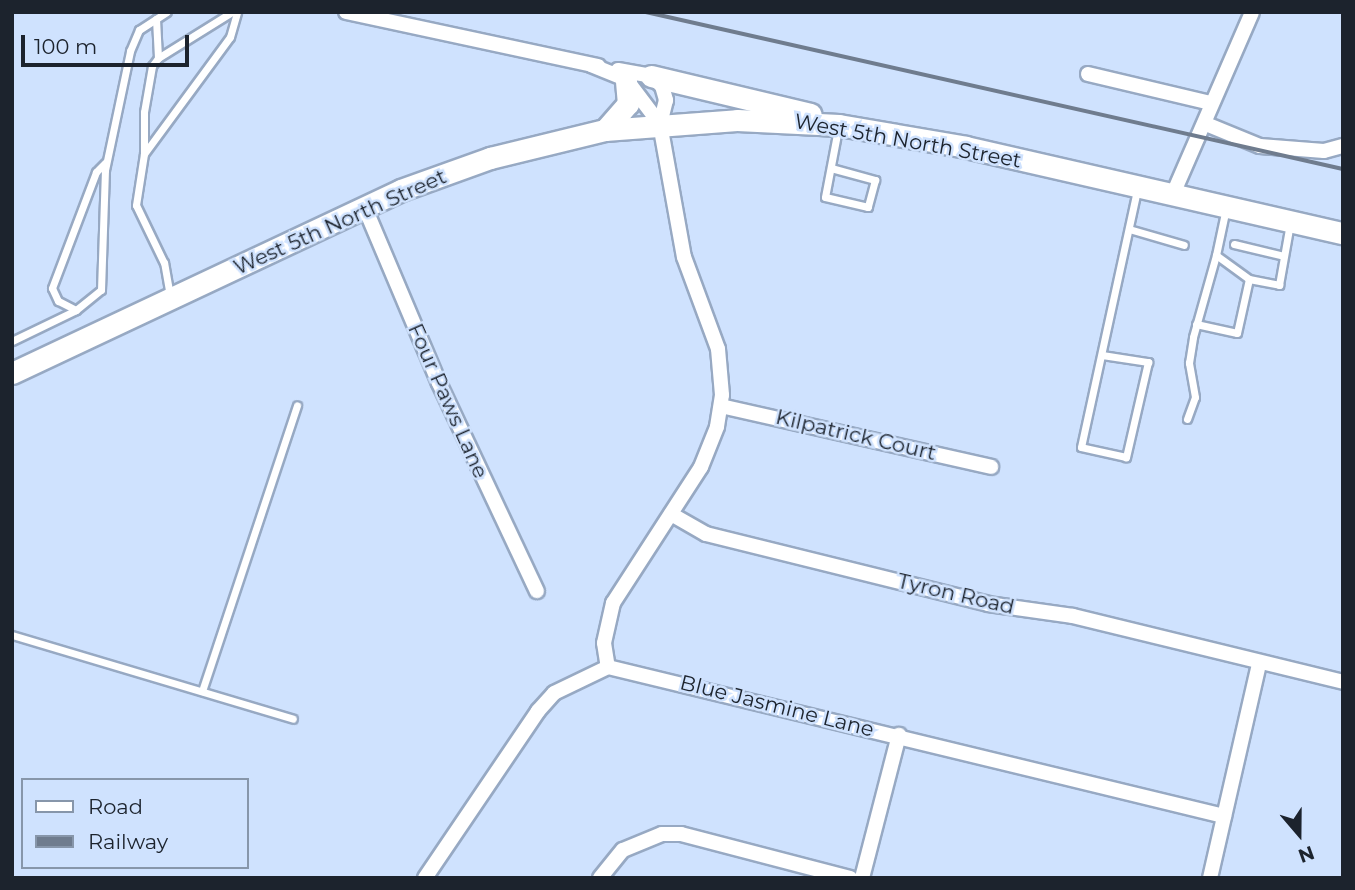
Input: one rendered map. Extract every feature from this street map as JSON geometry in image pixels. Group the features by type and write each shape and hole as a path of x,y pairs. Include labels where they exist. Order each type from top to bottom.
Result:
{"main road":[{"path":"651,76 800,108 829,124"},
{"path":"605,130 628,104 626,79"},
{"name":"West 5th North Street","path":"12,373 365,208 491,158 605,130 660,124 737,120 829,124 966,147 1343,233"}],"street":[{"path":"346,12 651,76 666,95 660,124 684,257 718,349 721,406 701,467 613,603 604,643 608,667 554,693 538,711 425,878"},
{"path":"1173,194 1206,124 1211,103 1252,12"},
{"path":"591,65 626,79 660,124"},
{"path":"1088,74 1211,103"},
{"path":"1206,124 1260,146 1324,151 1343,146"},
{"name":"Four Paws Lane","path":"365,208 439,383 537,591"},
{"name":"Kilpatrick Court","path":"721,406 991,467"},
{"name":"Tyron Road","path":"671,514 706,534 988,604 1073,617 1343,682"},
{"path":"1210,878 1254,662"},
{"name":"Blue Jasmine Lane","path":"608,667 899,735 1224,816"},
{"path":"862,878 899,735"},
{"path":"600,878 623,849 662,834 681,834 850,878"}],"lane":[{"path":"12,341 76,310 101,290 106,161 130,51 139,30 167,12"},
{"path":"158,58 234,12"},
{"path":"144,154 230,37 234,12"},
{"path":"156,19 158,58 147,89 144,154 135,205 164,263 171,300"},
{"path":"829,124 831,169 825,197 868,207 875,180 831,169"},
{"path":"76,310 58,301 52,288 96,172 106,161"},
{"path":"1102,355 1148,362 1126,457 1081,447 1138,186"},
{"path":"1187,419 1195,397 1189,363 1196,324 1227,207"},
{"path":"1216,255 1249,279 1279,285 1291,222"},
{"path":"1129,229 1184,245"},
{"path":"1234,244 1284,256"},
{"path":"1196,324 1237,333 1249,279"},
{"path":"202,691 297,405"},
{"path":"12,635 293,719"}],"railway":[{"path":"646,12 1343,169"}]}
